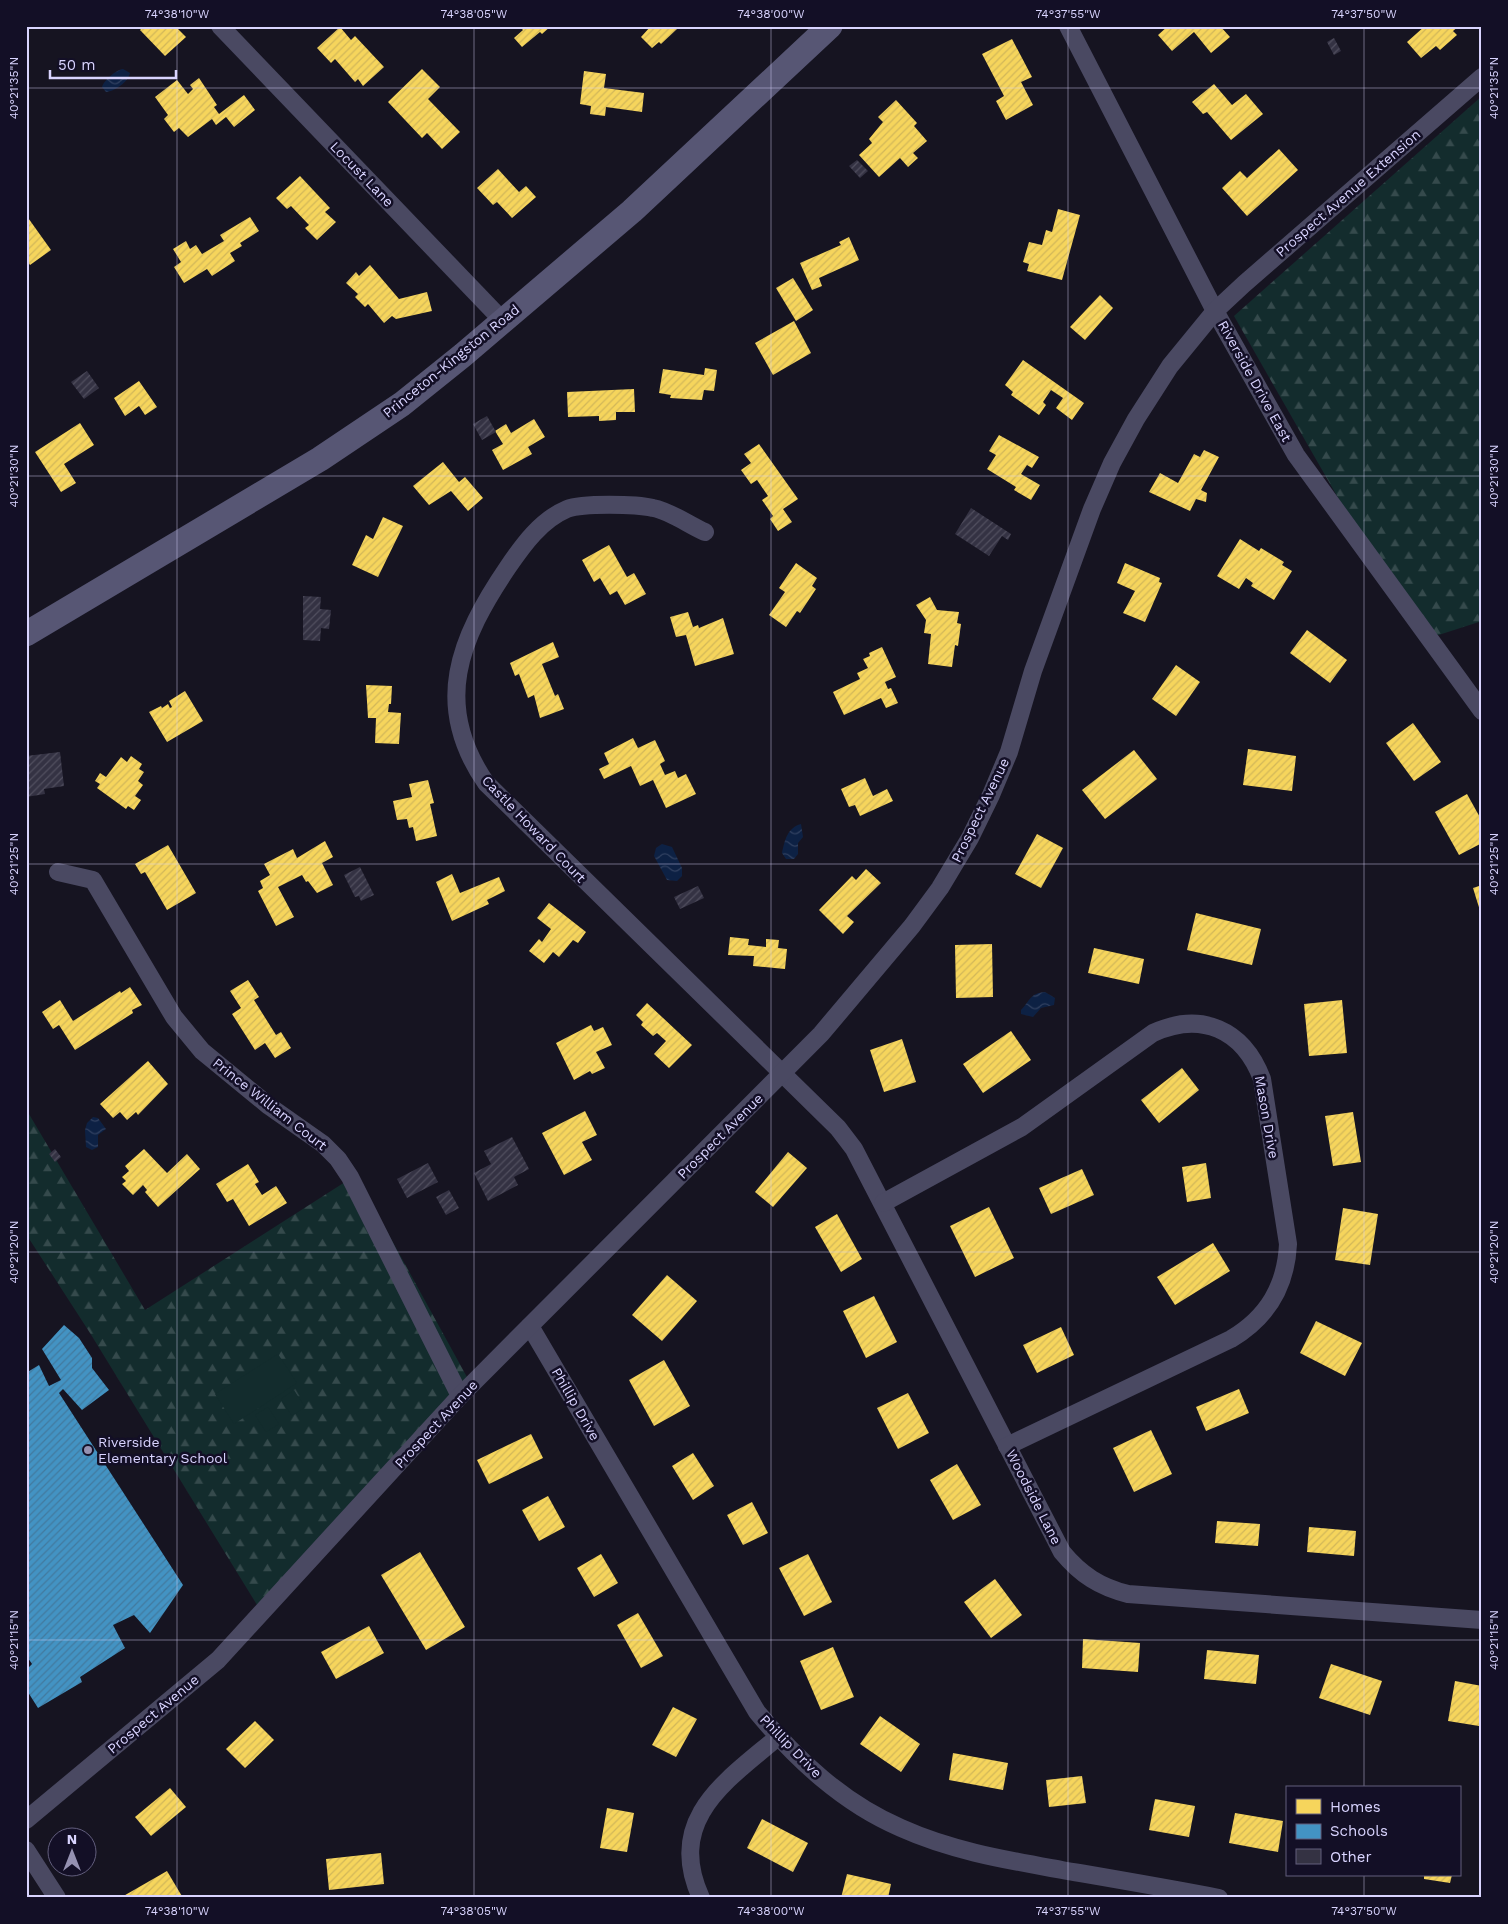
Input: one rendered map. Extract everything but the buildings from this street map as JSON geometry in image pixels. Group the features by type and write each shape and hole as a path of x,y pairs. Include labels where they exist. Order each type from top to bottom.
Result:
{"main road":[{"name":"Princeton-Kingston Road","path":"26,634 320,459 402,404 632,211 830,26"}],"street":[{"name":"Locust Lane","path":"220,26 503,321"},
{"name":"Riverside Drive East","path":"1068,26 1215,311 1296,455 1482,712"},
{"name":"Prospect Avenue Extension","path":"1215,311 1482,77"},
{"name":"Prospect Avenue","path":"26,1820 218,1660 460,1396 821,1034 912,926 940,888 970,838 1009,752 1033,671 1092,510 1112,463 1136,419 1170,366 1215,311"},
{"name":"Castle Howard Court","path":"705,532 654,508 600,505 567,509 539,528 521,548 503,574 485,602 470,633 459,667 456,691 457,717 462,740 473,764 494,792 781,1074"},
{"name":"Prince William Court","path":"58,872 93,880 174,1018 202,1051 268,1106 324,1144 338,1159 350,1177 460,1396"},
{"name":"Mason Drive","path":"883,1203 1022,1127 1152,1033 1168,1026 1184,1023 1218,1028 1239,1042 1256,1063 1262,1079 1288,1244 1283,1277 1272,1302 1259,1319 1231,1339 1007,1446"},
{"name":"Woodside Lane","path":"781,1074 838,1128 854,1148 1062,1552 1080,1572 1109,1589 1128,1594 1482,1620"},
{"name":"Phillip Drive","path":"530,1326 758,1712 778,1737 826,1781 864,1809 899,1828 942,1845 987,1856 1219,1898"},
{"path":"701,1898 695,1886 690,1864 691,1843 696,1822 705,1804 717,1788 778,1737"},
{"path":"26,1850 57,1898"}],"green space":[{"path":"1482,96 1482,621 1420,641 1234,316"},
{"path":"26,1109 145,1310 356,1175 473,1388 265,1618 90,1333 26,1234"},
{"path":"278,1354 297,1383 234,1424 215,1394"},
{"path":"294,1390 305,1407 292,1416 281,1399"},
{"path":"268,1407 279,1424 266,1432 255,1415"}],"water":[{"path":"123,69 130,73 127,80 117,88 106,92 102,87 105,81 114,73"},
{"path":"801,824 803,837 798,843 798,854 794,859 786,859 782,853 786,839 793,828"},
{"path":"662,844 672,847 682,868 682,876 677,881 667,880 654,856 656,848"},
{"path":"1045,992 1055,998 1054,1005 1041,1008 1033,1017 1021,1014 1021,1010 1033,996"},
{"path":"93,1117 98,1118 106,1129 98,1135 98,1147 92,1150 86,1147 85,1130 87,1123"}],"place":[{"name":"Riverside Elementary School","path":"88,1450"}]}
